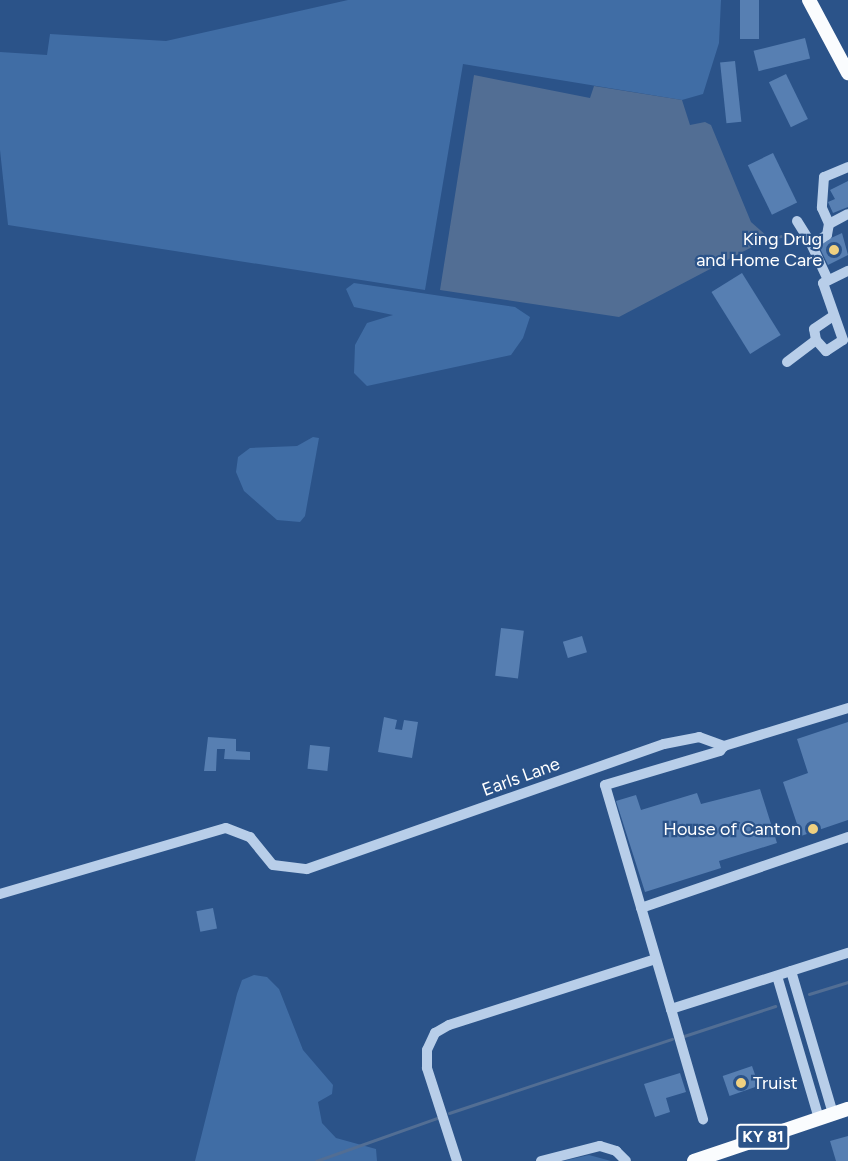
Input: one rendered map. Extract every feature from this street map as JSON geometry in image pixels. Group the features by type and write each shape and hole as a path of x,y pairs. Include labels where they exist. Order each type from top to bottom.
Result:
{"main road":[{"path":"809,0 848,73"},
{"name":"KY 81","path":"694,1161 848,1109"}],"street":[{"path":"812,245 827,235 829,224 822,208 824,177 848,166"},
{"path":"829,224 848,214"},
{"path":"797,221 812,245 828,280"},
{"path":"832,317 814,329 816,340 826,351 843,340 832,317 823,283 848,271"},
{"path":"787,362 816,340"},
{"path":"704,1119 604,785 720,751 724,746 848,708"},
{"name":"Earls Lane","path":"0,894 217,829 243,832 273,865 307,869 664,744 699,737 724,746"},
{"path":"641,908 848,839"},
{"path":"671,1009 848,953"},
{"path":"457,1161 427,1068 427,1050 435,1033 449,1025 656,959"},
{"path":"791,971 833,1114"},
{"path":"777,976 819,1119"},
{"path":"541,1161 600,1146 616,1151 626,1161"}],"shaded area":[{"path":"348,0 721,0 719,43 703,94 682,100 463,64 425,290 8,225 0,150 0,52 47,55 50,34 166,41"},
{"path":"474,75 590,98 594,86 682,100 690,125 705,122 711,125 751,222 769,238 619,317 440,290"},
{"path":"354,283 515,307 530,317 523,338 511,355 367,386 354,373 355,345 367,323 393,315 354,307 346,289"},
{"path":"313,437 319,438 305,516 300,522 277,520 244,491 236,472 238,457 250,448 297,446"},
{"path":"254,975 267,977 279,989 303,1050 333,1085 332,1094 318,1102 322,1123 336,1138 376,1149 377,1161 195,1161 237,994 242,980"},
{"path":"589,1155 611,1161 563,1161"}],"building":[{"path":"740,0 759,0 759,39 740,39"},
{"path":"805,38 810,58 759,71 754,51"},
{"path":"735,61 741,122 726,123 720,63"},
{"path":"786,74 808,119 791,127 769,82"},
{"path":"773,153 797,202 772,215 748,165"},
{"path":"848,181 848,207 833,213 828,202 835,199 830,190"},
{"name":"King Drug and Home Care","path":"842,233 848,255 828,265 818,244"},
{"path":"742,273 781,335 750,354 711,292"},
{"path":"501,628 524,631 518,678 495,676"},
{"path":"582,636 587,652 568,658 563,642"},
{"path":"384,717 397,720 395,729 402,730 404,720 418,722 412,758 378,752"},
{"path":"848,722 848,820 801,836 783,782 808,773 797,739"},
{"path":"208,737 236,739 236,751 250,752 250,760 224,759 225,749 217,749 216,771 204,771"},
{"path":"310,745 330,747 327,771 307,769"},
{"path":"760,789 777,843 719,861 721,868 645,892 616,801 636,795 641,810 697,793 701,804"},
{"path":"213,908 217,929 200,932 196,911"},
{"path":"752,1066 759,1086 730,1096 723,1076"},
{"path":"680,1073 686,1092 666,1098 670,1112 655,1117 644,1084"},
{"path":"848,1136 848,1161 836,1161 830,1141"}],"waterway":[{"path":"769,238 781,236"},
{"path":"809,994 848,982"},
{"path":"684,1036 775,1006"},
{"path":"449,1113 672,1039"},
{"path":"316,1161 437,1118"}],"place":[{"name":"King Drug and Home Care","path":"834,250"},
{"name":"House of Canton","path":"813,829"},
{"name":"Truist","path":"741,1083"}]}
